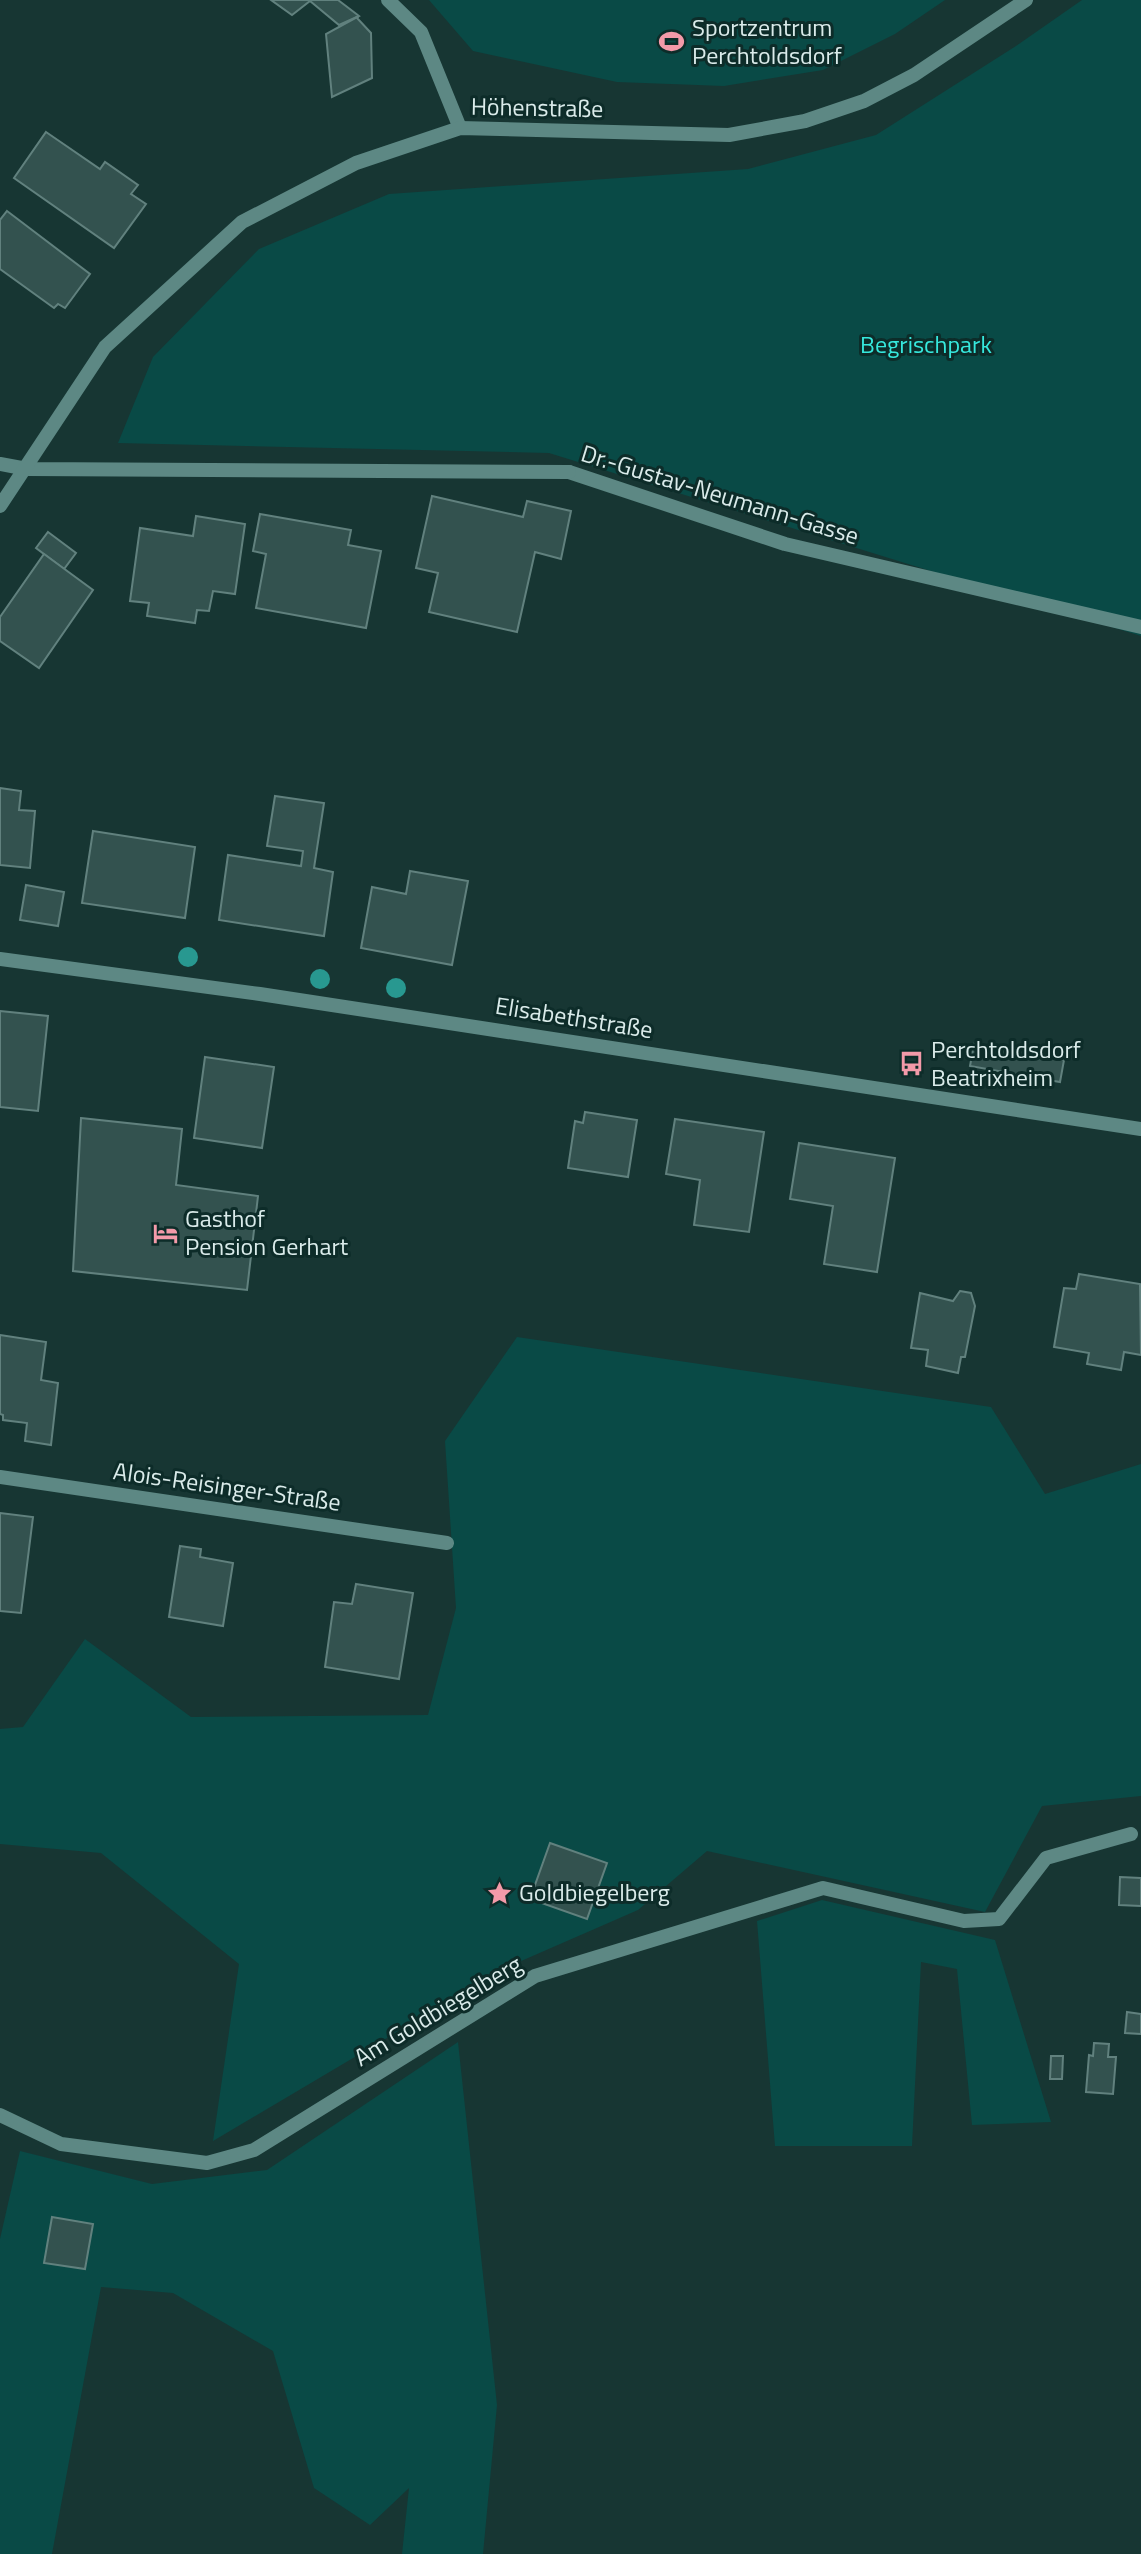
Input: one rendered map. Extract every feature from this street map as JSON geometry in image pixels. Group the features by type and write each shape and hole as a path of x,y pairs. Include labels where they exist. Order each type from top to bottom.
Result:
{"street":[{"path":"388,0 421,32 460,128"},
{"name":"Höhenstraße","path":"0,506 27,469 105,347 242,222 356,163 460,128 729,135 805,121 863,101 914,75 1026,0"},
{"name":"Dr.-Gustav-Neumann-Gasse","path":"0,464 27,469 569,472 785,544 1141,627"},
{"name":"Elisabethstraße","path":"0,959 301,1000 1141,1129"},
{"name":"Alois-Reisinger-Straße","path":"0,1477 447,1543"},
{"name":"Am Goldbiegelberg","path":"0,2115 61,2144 207,2163 254,2150 535,1976 823,1888 964,1921 999,1919 1046,1858 1130,1834"}],"green space":[{"name":"Sportzentrum Perchtoldsdorf","path":"429,0 945,0 895,34 823,70 724,86 617,82 473,51"},
{"name":"Begrischpark","path":"1082,0 1141,0 1141,636 549,453 118,443 153,357 259,249 389,194 748,169 876,135 1016,46"},
{"path":"517,1337 991,1407 1045,1494 1141,1464 1141,1796 1042,1806 985,1912 707,1851 638,1910 505,1968 213,2141 239,1964 101,1853 0,1844 0,1729 23,1727 85,1639 191,1717 428,1715 456,1608 445,1441"},
{"path":"822,1900 995,1940 1051,2122 972,2125 957,1969 921,1962 912,2146 775,2146 757,1921"},
{"path":"458,2042 497,2405 483,2554 402,2554 409,2488 370,2525 314,2488 273,2351 173,2293 101,2287 52,2554 0,2554 0,2239 20,2151 152,2184 267,2170"}],"building":[{"path":"271,0 338,0 359,16 339,25 310,1 292,15"},
{"path":"359,16 357,18 371,33 372,78 332,97 326,34"},
{"path":"46,132 100,169 105,162 138,185 131,194 146,204 114,248 14,178"},
{"path":"7,211 90,274 65,308 58,304 54,308 0,269 0,220"},
{"path":"432,496 523,517 527,501 571,511 561,559 535,552 517,632 429,612 438,573 416,568"},
{"path":"260,514 351,530 348,545 381,551 366,628 256,608 266,554 253,551"},
{"path":"196,516 245,524 235,594 213,591 209,611 197,610 195,623 147,616 149,603 130,601 140,528 193,536"},
{"path":"48,532 76,553 64,569 36,548"},
{"path":"44,554 93,590 39,668 0,641 0,617"},
{"path":"0,788 21,791 19,810 35,811 30,868 0,865"},
{"path":"275,796 324,803 314,868 333,872 324,936 219,920 228,855 301,866 303,851 267,846"},
{"path":"93,831 195,847 185,918 82,903"},
{"path":"410,871 468,881 452,965 361,948 372,887 406,894"},
{"path":"26,885 64,892 58,926 20,920"},
{"path":"0,1011 48,1016 38,1111 0,1107"},
{"path":"974,1044 1064,1060 1060,1082 970,1066"},
{"path":"205,1057 274,1067 262,1148 194,1138"},
{"path":"585,1112 637,1120 628,1177 568,1168 575,1121 583,1123"},
{"name":"Gasthof Pension Gerhart","path":"81,1118 182,1129 176,1185 258,1196 247,1290 73,1271"},
{"path":"675,1119 764,1132 749,1232 694,1225 700,1180 666,1174"},
{"path":"799,1143 895,1158 877,1272 824,1264 833,1206 790,1199"},
{"path":"1079,1274 1140,1284 1141,1355 1124,1352 1121,1370 1087,1364 1089,1353 1054,1347 1064,1288 1076,1289"},
{"path":"960,1291 971,1293 975,1306 965,1357 961,1357 958,1373 926,1366 928,1350 911,1348 920,1293 953,1301"},
{"path":"0,1335 46,1342 41,1380 58,1383 51,1445 25,1441 27,1423 3,1420 3,1415 0,1414"},
{"path":"0,1513 33,1517 21,1613 0,1611"},
{"path":"180,1546 201,1549 200,1557 233,1563 223,1626 169,1617"},
{"path":"356,1584 413,1593 399,1679 325,1667 334,1602 352,1604"},
{"path":"550,1843 607,1863 587,1919 530,1899"},
{"path":"1120,1877 1141,1878 1141,1906 1119,1905"},
{"path":"1127,2012 1141,2014 1141,2034 1125,2033"},
{"path":"1094,2043 1109,2044 1108,2057 1116,2057 1113,2094 1086,2092 1089,2055 1093,2056"},
{"path":"1051,2056 1063,2056 1062,2079 1050,2079"},
{"path":"52,2217 93,2224 85,2269 44,2263"}],"place":[{"name":"Sportzentrum Perchtoldsdorf","path":"672,42"},
{"name":"Perchtoldsdorf Beatrixheim","path":"911,1064"},
{"name":"Gasthof Pension Gerhart","path":"165,1233"},
{"name":"Goldbiegelberg","path":"499,1893"}]}
